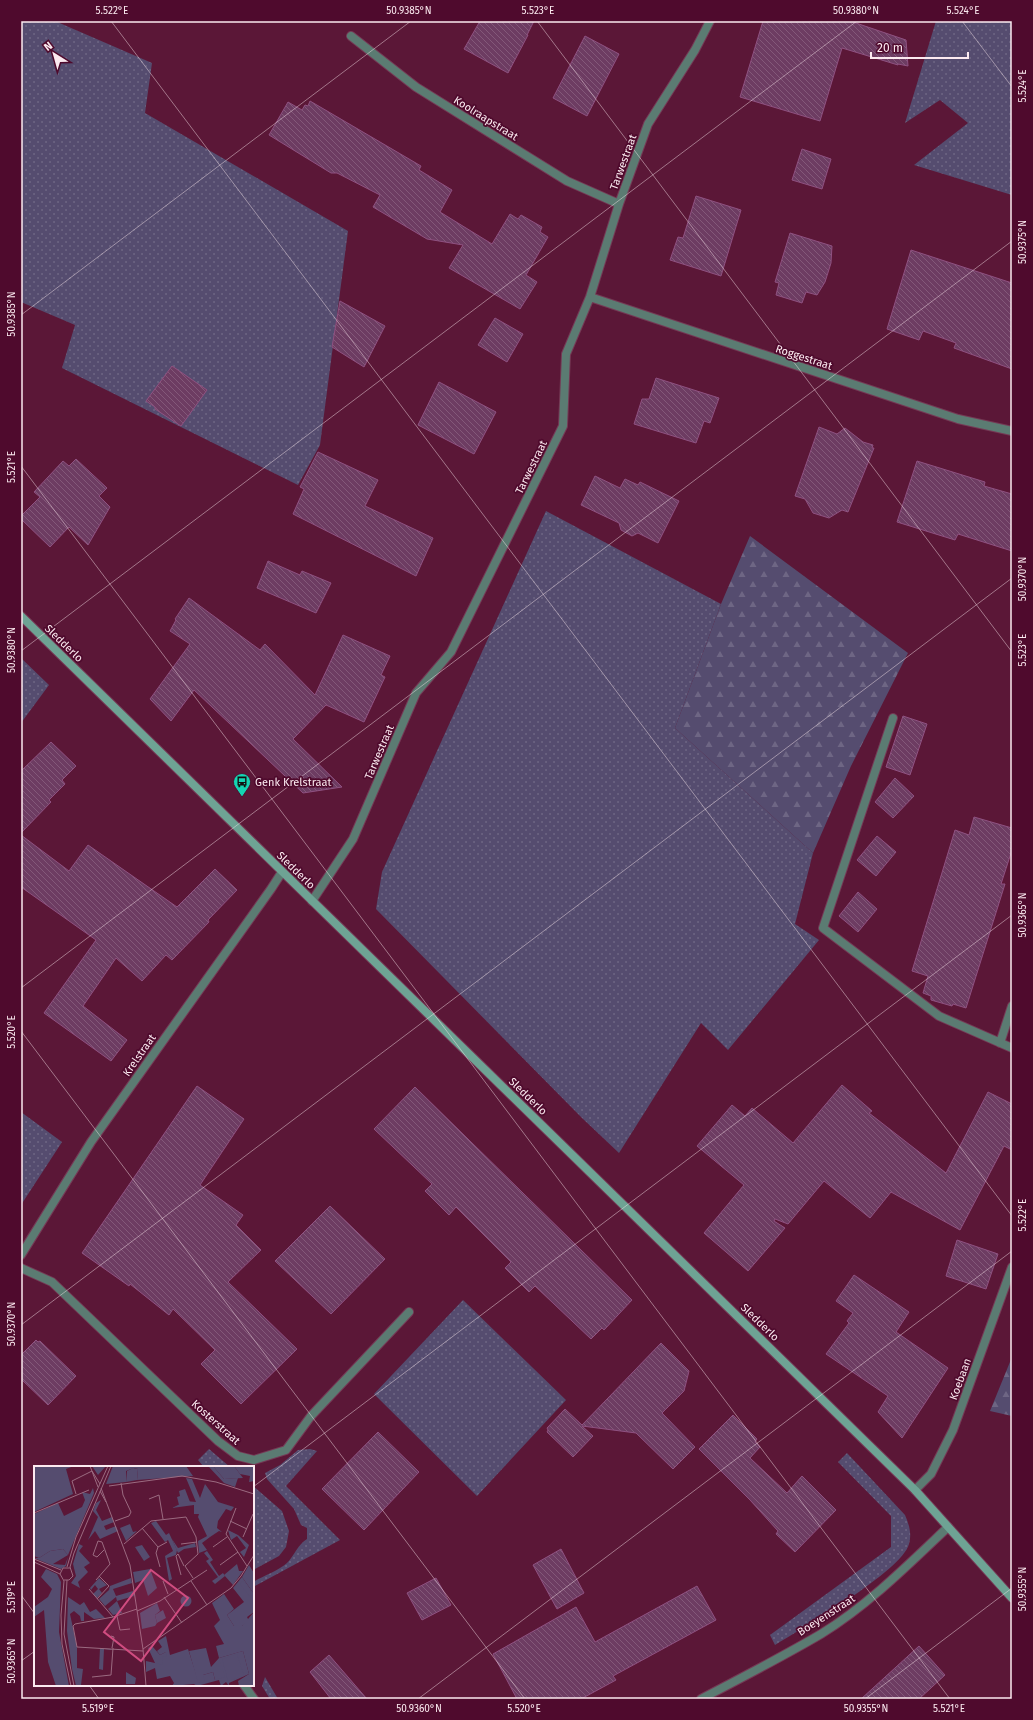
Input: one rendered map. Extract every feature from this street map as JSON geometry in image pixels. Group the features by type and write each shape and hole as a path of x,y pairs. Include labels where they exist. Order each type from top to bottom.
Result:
{"street":[{"name":"Tarwestraat","path":"312,901 353,839 416,693 451,652 563,426 566,354 590,297 619,204 648,124 695,50 710,21"},
{"name":"Koolraapstraat","path":"351,36 416,87 567,181 619,204"},
{"name":"Roggestraat","path":"590,297 958,419 1012,432"},
{"name":"Sledderlo","path":"21,616 915,1490 1012,1598"},
{"path":"893,718 823,928 939,1016 1012,1048"},
{"name":"Krelstraat","path":"21,1255 91,1142 282,872"},
{"path":"1000,1043 1012,1006"},
{"name":"Koebaan","path":"915,1490 931,1474 953,1430 1012,1267"},
{"name":"Kosterstraat","path":"21,1268 52,1282 218,1440 238,1456 254,1460 286,1450 311,1416 409,1312"},
{"name":"Boeyenstraat","path":"701,1699 821,1634 859,1607 902,1572 948,1527"},
{"path":"245,1686 254,1699"}],"green space":[{"path":"21,21 55,21 152,63 145,113 348,231 320,445 298,485 62,368 75,325 21,302"},
{"path":"936,21 1012,21 1012,195 914,165 968,123 940,100 905,123"},
{"path":"546,511 721,604 675,728 813,853 795,924 819,940 728,1050 701,1023 619,1153 582,1118 376,909 382,872"},
{"path":"750,536 908,653 851,766 813,853 675,728 721,604"},
{"path":"21,658 49,685 21,723"},
{"path":"21,1112 62,1142 21,1205"},
{"path":"463,1300 566,1400 477,1496 374,1394"},
{"path":"1012,1357 1012,1416 990,1411"},
{"path":"209,1449 229,1466 203,1466 198,1460"},
{"path":"310,1449 317,1451 286,1486 340,1540 254,1586 254,1582 287,1563 301,1544 307,1539 307,1528 301,1525 294,1509 267,1479 265,1473 280,1465 298,1450"},
{"path":"847,1453 905,1515 910,1529 909,1544 902,1555 889,1569 870,1584 849,1599 775,1645 770,1635 891,1547 891,1516 838,1462"},
{"path":"254,1487 282,1511 289,1531 286,1547 279,1556 254,1569"},
{"path":"265,1677 278,1699 270,1699 262,1686"}],"building":[{"path":"480,21 534,21 508,73 464,49"},
{"path":"763,21 850,21 906,40 908,66 898,65 842,48 820,121 740,97"},
{"path":"585,36 619,54 587,116 553,98"},
{"path":"310,101 421,166 419,170 452,190 440,212 492,244 510,214 518,219 521,215 542,227 540,232 548,237 526,275 537,282 520,309 449,268 463,245 427,239 373,207 380,195 337,173 331,173 269,135 288,102 302,110 305,105 308,106"},
{"path":"802,149 831,159 822,189 792,180"},
{"path":"696,196 741,210 721,276 670,260 678,237 683,238"},
{"path":"790,233 832,246 831,263 825,282 817,295 806,292 802,303 776,295 779,283 775,282"},
{"path":"911,250 1012,283 1012,369 954,348 956,343 923,331 919,340 887,329"},
{"path":"340,301 385,326 364,367 332,347"},
{"path":"495,318 523,334 507,362 478,345"},
{"path":"172,366 207,390 181,426 155,409 155,407 146,401"},
{"path":"656,378 719,398 710,423 704,421 696,443 634,424 642,399 649,399"},
{"path":"439,382 496,412 474,454 418,425"},
{"path":"819,427 837,434 845,428 863,442 873,445 872,448 874,448 848,512 842,510 829,518 813,513 805,499 795,496"},
{"path":"318,452 378,480 365,506 433,538 416,576 293,514 304,489 300,487"},
{"path":"76,459 107,488 99,496 110,507 88,545 69,527 50,547 21,519 21,516 40,497 34,492 63,461 69,466"},
{"path":"917,461 985,482 984,486 1012,494 1012,551 958,534 955,540 897,522"},
{"path":"595,476 620,488 625,479 638,485 640,482 679,501 658,543 638,533 632,536 621,530 619,523 581,505"},
{"path":"268,561 300,575 302,571 331,583 316,613 257,588"},
{"path":"189,598 260,650 265,644 315,695 343,635 390,656 381,675 385,677 364,722 326,705 293,739 342,787 303,793 194,690 171,721 150,699 190,644 170,631 176,620 175,619"},
{"path":"903,716 927,724 910,775 886,767"},
{"path":"51,742 76,766 62,780 65,784 49,800 51,802 21,833 21,771"},
{"path":"895,778 914,796 893,818 875,802"},
{"path":"974,817 1012,828 1012,850 1001,884 1005,884 966,1008 931,1000 931,996 923,993 928,976 912,971 955,830 969,835"},
{"path":"21,835 69,871 88,845 177,907 215,869 237,890 208,920 209,922 172,960 166,955 142,981 116,958 83,1006 127,1040 111,1061 44,1013 96,940 21,887"},
{"path":"877,836 896,852 876,876 857,860"},
{"path":"858,892 877,909 858,932 839,916"},
{"path":"842,1085 872,1111 869,1113 946,1173 988,1092 1012,1104 1012,1150 1004,1146 960,1230 891,1192 870,1218 824,1181 788,1224 775,1219 774,1221 785,1228 748,1271 704,1233 744,1185 697,1146 732,1105 745,1116 752,1108 793,1143"},
{"path":"197,1086 244,1119 200,1185 243,1215 236,1225 261,1250 228,1282 297,1349 241,1404 201,1364 215,1350 173,1309 169,1315 130,1284 129,1286 82,1253"},
{"path":"415,1087 632,1300 604,1330 602,1328 591,1339 535,1286 529,1292 505,1268 511,1262 456,1207 449,1215 425,1191 432,1184 374,1129"},
{"path":"330,1206 385,1259 331,1314 275,1261"},
{"path":"957,1240 998,1254 986,1289 946,1276"},
{"path":"854,1275 909,1312 896,1332 948,1368 902,1438 878,1412 888,1396 826,1354 849,1323 847,1321 853,1313 836,1301"},
{"path":"36,1340 38,1342 40,1341 76,1376 48,1405 21,1379 21,1355"},
{"path":"661,1343 689,1371 684,1391 662,1413 695,1447 673,1469 636,1433 582,1426 593,1436 573,1457 547,1432 547,1428 565,1409 582,1425"},
{"path":"733,1415 757,1439 755,1442 760,1447 750,1458 787,1493 802,1476 836,1510 795,1552 776,1534 778,1531 750,1500 699,1449"},
{"path":"378,1432 419,1472 364,1530 322,1489"},
{"path":"561,1549 584,1593 557,1609 533,1565"},
{"path":"436,1578 451,1605 422,1620 407,1593"},
{"path":"697,1586 716,1620 613,1676 616,1680 581,1699 517,1699 493,1654 576,1607 595,1642"},
{"path":"919,1646 945,1675 919,1699 861,1699"},
{"path":"329,1655 367,1699 331,1699 310,1672"}],"place":[{"name":"Genk Krelstraat","path":"242,797"}]}
